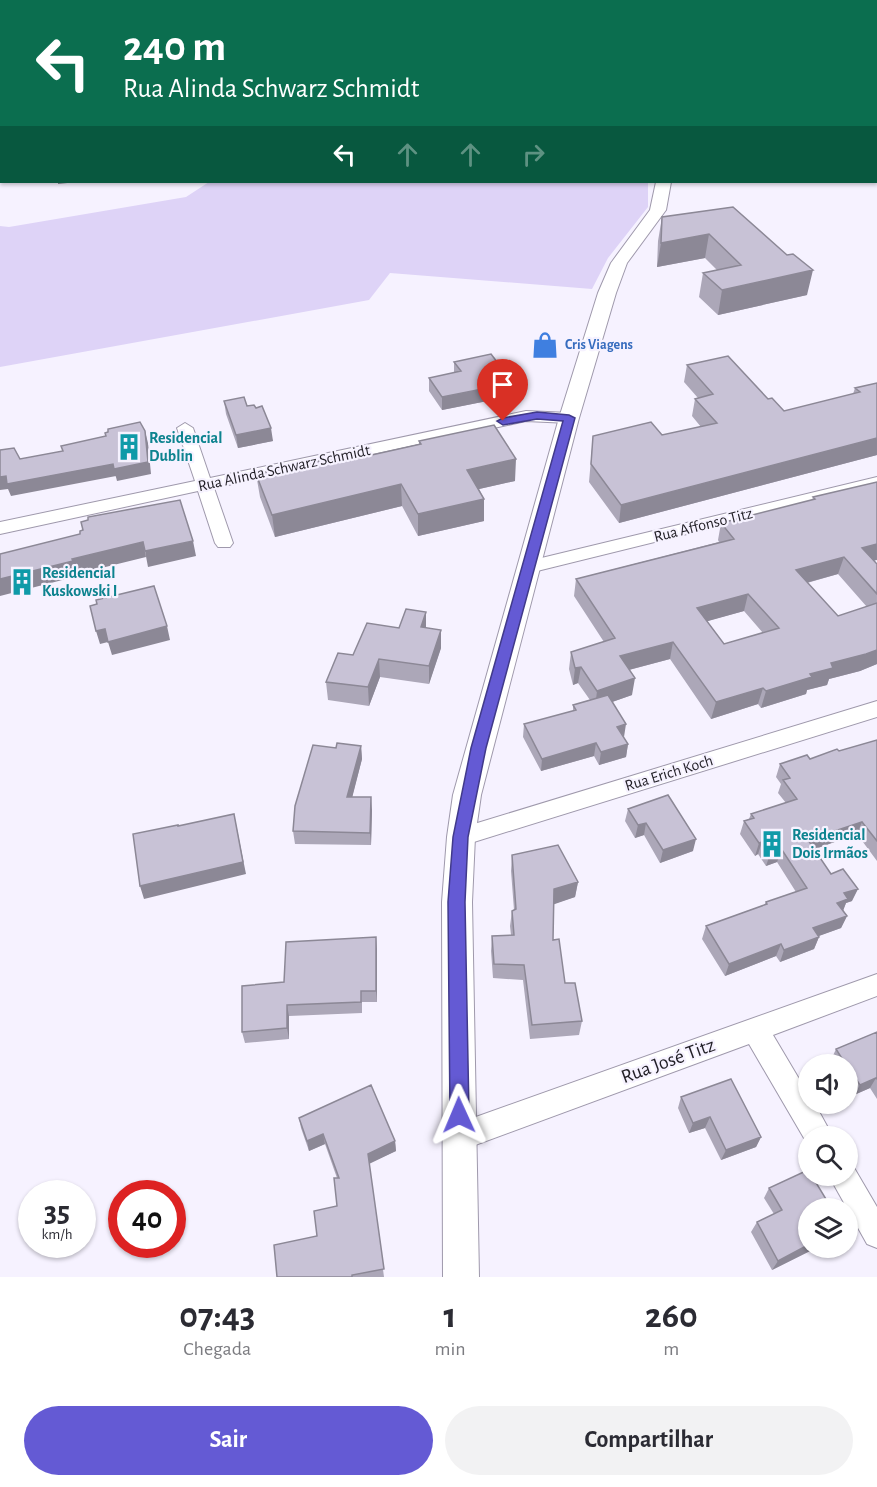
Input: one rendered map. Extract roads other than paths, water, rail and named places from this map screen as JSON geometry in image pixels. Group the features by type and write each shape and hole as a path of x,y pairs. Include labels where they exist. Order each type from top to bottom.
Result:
{"street":[{"path":"461,1277 457,902 460,837 478,748 569,418 607,293 619,263 657,210 663,183"},
{"name":"Rua Alinda Schwarz Schmidt","path":"0,528 526,416 569,418"},
{"path":"185,428 224,543"},
{"name":"Rua Affonso Titz","path":"529,567 877,482"},
{"name":"Rua Erich Koch","path":"460,837 877,709"},
{"name":"Rua José Titz","path":"459,1137 877,985"},
{"path":"755,1029 812,1126"},
{"path":"849,1186 877,1234"}],"place":[{"name":"Cris Viagens","path":"545,345"},
{"name":"Residencial Dublin","path":"129,447"},
{"name":"Residencial Kuskowski I","path":"22,582"},
{"name":"Residencial Dois Irmãos","path":"772,844"}]}
